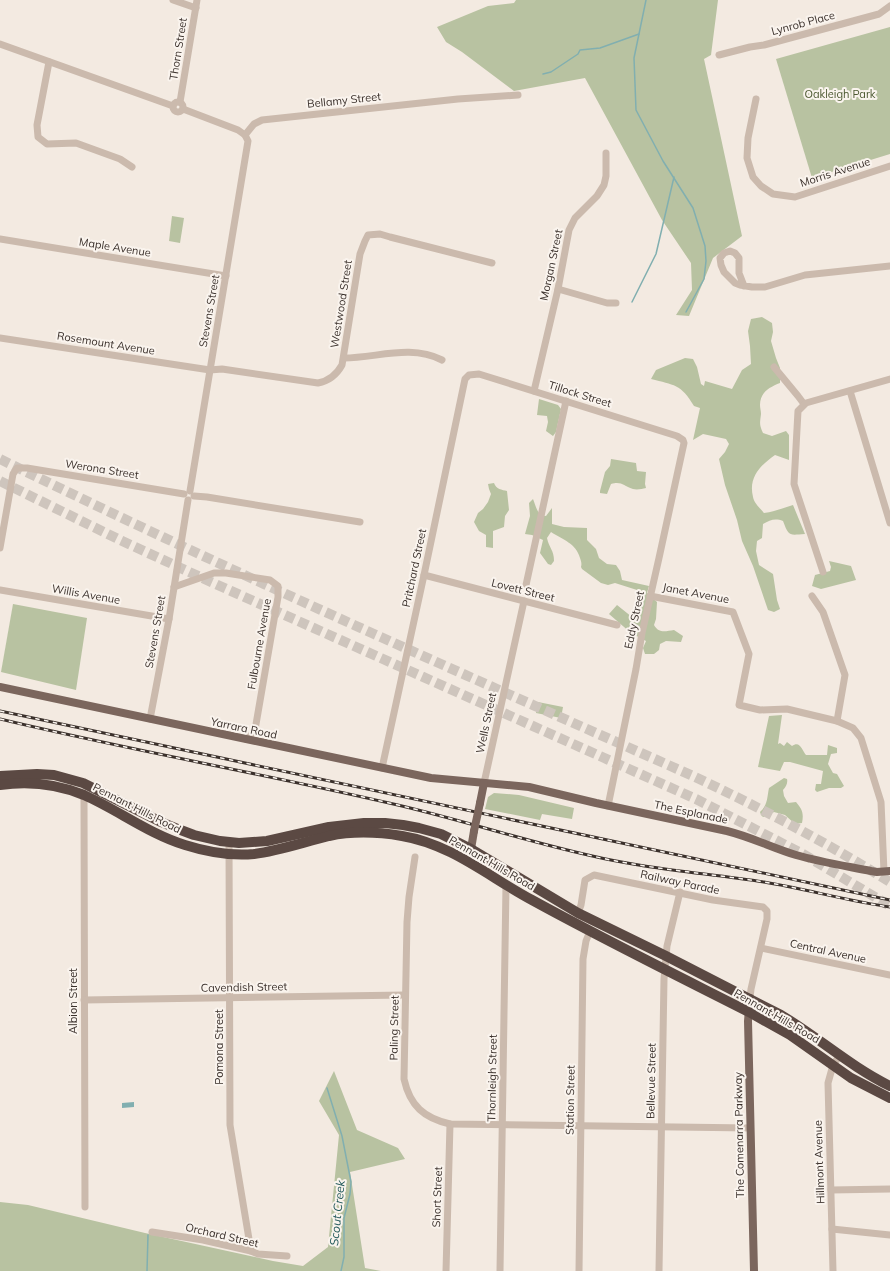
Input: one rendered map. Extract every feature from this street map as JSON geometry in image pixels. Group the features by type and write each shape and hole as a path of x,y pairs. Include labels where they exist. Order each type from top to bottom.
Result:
{"highway":[{"name":"Pennant Hills Road","path":"0,776 43,774 54,775 82,783 178,830 194,835 229,842 252,843 267,841 346,824 364,823 385,823 419,828 441,834 471,849 578,913 750,998 799,1026 861,1069 890,1086"},
{"name":"Pennant Hills Road","path":"0,785 29,782 66,789 84,795 163,836 185,845 209,851 253,854 269,852 331,836 385,833 417,839 438,846 457,855 492,877 590,931 790,1035 851,1078 890,1098"},
{"path":"471,849 470,855 492,877"}],"main road":[{"name":"Yarrara Road","path":"0,687 431,778 484,782"},
{"name":"The Esplanade","path":"484,782 529,787 608,806 741,834 779,849 808,858 871,872 887,871"},
{"name":"Wells Street","path":"471,849 484,782"},
{"name":"The Comenarra Parkway","path":"750,998 748,1021 754,1271"}],"street":[{"path":"173,0 196,8"},
{"name":"Thorn Street","path":"181,106 197,0"},
{"name":"Lynrob Place","path":"720,55 764,45 879,14 890,6"},
{"path":"0,44 173,106 176,102 181,106 238,130 245,135"},
{"path":"49,62 37,125 38,137 47,144 76,143 120,159 132,167"},
{"name":"Bellamy Street","path":"245,135 254,124 262,120 458,99 518,95"},
{"name":"Morris Avenue","path":"756,99 748,138 747,158 753,177 773,194 795,197 890,166"},
{"name":"Stevens Street","path":"150,719 169,619 247,148 248,141 245,135"},
{"name":"Morgan Street","path":"534,391 558,289 569,230 572,223 597,196 604,186 606,176 606,153"},
{"name":"Westwood Street","path":"210,370 222,369 312,383 326,381 336,374 342,365 344,358 360,254 368,235 380,234 492,263"},
{"name":"Maple Avenue","path":"0,239 226,276"},
{"path":"744,286 739,273 738,258 735,252 730,251 724,253 720,258 724,272 735,283 744,286 758,288 805,275 890,266"},
{"path":"558,289 607,303 616,303"},
{"name":"Rosemount Avenue","path":"0,338 210,370"},
{"path":"344,358 408,352 430,355 442,360"},
{"path":"774,367 804,404"},
{"name":"Tillock Street","path":"469,375 479,374 677,436 683,440"},
{"name":"Pritchard Street","path":"382,768 465,379 469,375"},
{"path":"823,572 794,484 798,411 804,404 890,379"},
{"path":"850,391 890,524"},
{"path":"526,585 566,401"},
{"name":"Eddy Street","path":"608,806 642,633 684,443 683,440"},
{"name":"Werona Street","path":"0,548 13,474 17,468 27,468 360,522"},
{"name":"Fulbourne Avenue","path":"174,587 214,573 226,573 270,580 278,586 278,597 255,730 246,739"},
{"name":"Lovett Street","path":"424,575 617,625"},
{"name":"Willis Avenue","path":"0,590 169,619"},
{"name":"Janet Avenue","path":"650,596 732,612 749,654 739,705 760,710 787,709 837,720 853,728 861,738 882,808 887,871"},
{"path":"812,596 823,612 845,675 837,720"},
{"name":"Wells Street","path":"484,782 524,601"},
{"name":"Albion Street","path":"84,795 85,1207"},
{"name":"Pomona Street","path":"229,842 230,1125 251,1251"},
{"name":"Paling Street","path":"415,857 407,922 404,1079 406,1090 412,1102 420,1110 430,1118 450,1124 750,1128"},
{"name":"Railway Parade","path":"578,913 581,905 585,880 594,875 714,900 761,906 766,909 768,915 761,948"},
{"name":"Thornleigh Street","path":"500,1271 506,885"},
{"name":"Bellevue Street","path":"659,1271 665,969 667,946 680,892"},
{"name":"Station Street","path":"579,1271 583,959 586,941 590,931"},
{"path":"750,998 761,948"},
{"name":"Central Avenue","path":"761,948 890,975"},
{"name":"Cavendish Street","path":"84,1000 405,995"},
{"name":"Hillmont Avenue","path":"833,1271 828,1083 833,1065 840,1054"},
{"name":"Short Street","path":"446,1271 450,1124"},
{"path":"831,1190 890,1189"},
{"path":"832,1229 890,1235"},
{"name":"Orchard Street","path":"152,1232 203,1240 258,1254 287,1256"}],"green space":[{"path":"516,0 718,0 711,55 704,59 742,236 713,258 689,316 676,315 692,290 691,263 662,220 585,78 514,91 462,52 446,42 437,27 488,6 514,3"},
{"name":"Oakleigh Park","path":"890,27 890,154 812,178 776,59"},
{"path":"172,216 184,218 180,243 169,241"},
{"path":"762,317 772,323 773,332 771,341 780,368 780,383 769,388 760,400 760,425 763,433 772,436 786,431 789,435 789,460 775,455 761,467 752,483 753,497 764,513 793,505 805,534 790,534 783,521 780,520 768,521 763,524 762,538 757,541 756,551 759,565 773,574 780,609 774,612 768,610 753,566 742,541 737,520 725,485 719,459 729,444 726,439 703,434 693,440 700,408 694,406 685,393 676,386 651,379 656,370 685,358 693,359 697,367 701,384 704,386 705,381 732,389 742,370 751,364 748,331 751,319"},
{"path":"539,399 558,405 561,409 556,432 553,436 546,431 548,422 547,416 537,415"},
{"path":"611,459 636,463 637,471 646,472 646,488 635,489 620,483 615,483 611,484 607,494 600,493 605,472 610,466"},
{"path":"494,483 501,490 507,491 509,510 505,516 504,527 493,531 493,548 486,547 486,535 479,531 474,522 478,513 488,502 491,494 488,484"},
{"path":"533,499 537,510 543,516 546,516 552,508 552,524 564,527 587,528 587,540 596,549 599,558 607,564 616,565 620,571 622,580 649,586 647,593 657,602 656,619 654,625 660,631 674,630 683,636 681,642 666,641 660,644 659,650 654,654 645,654 643,648 646,641 631,633 609,614 617,605 632,617 642,594 637,590 615,583 608,585 601,583 582,569 578,553 572,545 551,532 547,538 554,561 551,565 548,564 540,553 543,540 532,535 525,534 530,516 529,503"},
{"path":"829,561 851,566 856,580 821,589 812,586 815,575 830,571 831,567"},
{"path":"13,604 87,618 76,690 1,672"},
{"path":"538,702 563,707 561,718 536,713"},
{"path":"782,715 778,744 780,743 784,746 787,742 792,746 797,744 802,748 806,755 827,755 828,745 837,748 837,753 831,754 828,764 833,773 837,774 844,786 841,788 829,788 817,792 815,790 816,784 821,784 823,771 790,762 784,762 780,771 758,767 769,716"},
{"path":"784,778 787,780 783,790 784,796 788,803 796,802 800,807 803,814 802,823 795,824 785,815 774,812 763,817 761,815 760,812 766,804 769,788"},
{"path":"494,793 519,795 574,808 572,819 542,814 540,820 485,809 488,797"},
{"path":"334,1071 357,1130 398,1148 405,1159 350,1172 365,1268 381,1271 0,1271 0,1202 28,1205 145,1233 273,1261 303,1266 328,1247 339,1135 319,1101"}],"water":[{"path":"134,1102 134,1107 122,1108 122,1103"}],"waterway":[{"path":"646,0 634,58 636,110 663,161 693,208 705,246 706,261 704,279 686,312"},
{"path":"543,74 551,72 578,54 580,50 600,48 639,34"},
{"path":"632,302 656,254 674,177"},
{"name":"Scout Creek","path":"327,1088 342,1136 351,1182 350,1194 344,1218 344,1257 341,1271"},
{"path":"147,1271 148,1235"}],"tunnel":[{"path":"0,459 86,501 258,581 693,776 793,826 890,882"},
{"path":"0,481 120,540 211,582 696,799 803,854 890,906"}],"railway":[{"path":"0,711 890,900"},
{"path":"0,719 389,803 610,860 764,882 858,902 890,907"}]}
